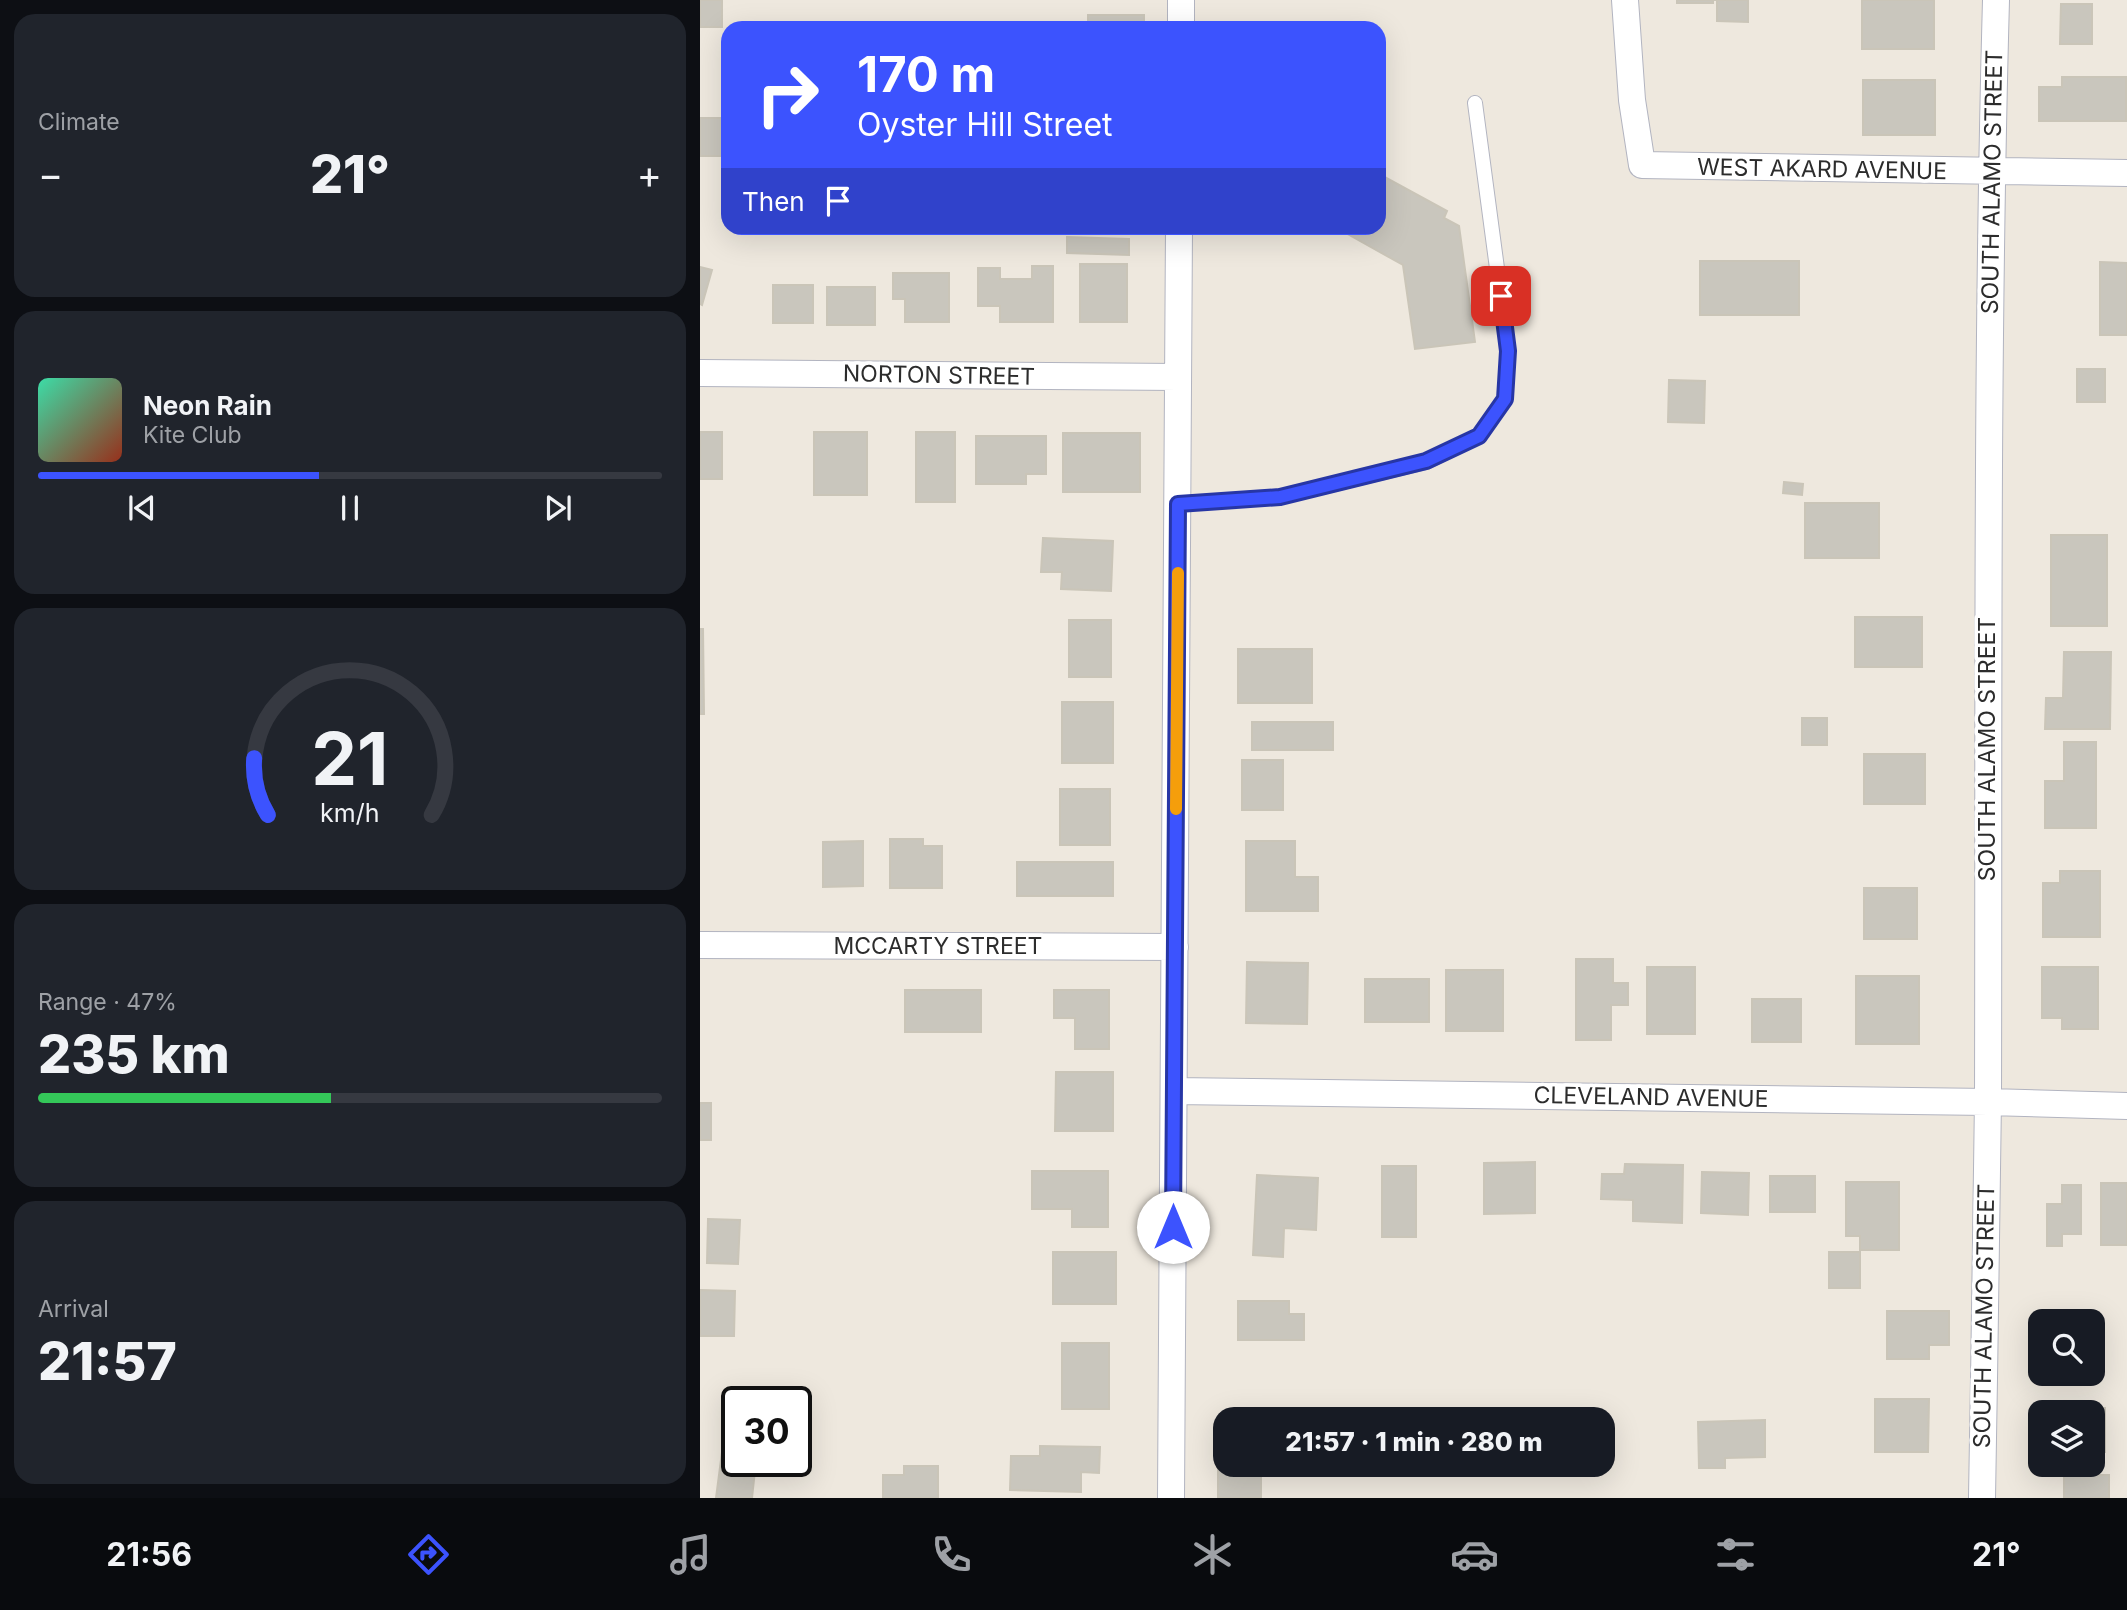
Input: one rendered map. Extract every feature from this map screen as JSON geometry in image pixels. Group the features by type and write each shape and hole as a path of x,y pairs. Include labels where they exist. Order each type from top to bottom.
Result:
{"street":[{"path":"1181,0 1181,21"},
{"name":"WEST AKARD AVENUE","path":"1625,0 1632,100 1642,165 2127,173"},
{"name":"SOUTH ALAMO STREET","path":"1982,1498 1988,1102 1986,705 1991,172 1996,0"},
{"path":"1171,1498 1179,235"},
{"name":"NORTON STREET","path":"700,373 1178,377"},
{"name":"MCCARTY STREET","path":"700,945 1175,947"},
{"name":"CLEVELAND AVENUE","path":"1174,1091 2127,1106"}],"lane":[{"path":"1178,504 1280,497 1426,461 1479,436 1505,399 1508,351 1475,103"}],"building":[{"path":"700,0 722,0 721,27 700,27"},
{"path":"1677,0 1713,0 1713,3 1677,3"},
{"path":"1717,0 1748,0 1748,22 1717,21"},
{"path":"1862,0 1934,0 1934,49 1862,49"},
{"path":"2061,4 2092,4 2092,44 2060,44"},
{"path":"1088,15 1144,15 1144,21 1088,21"},
{"path":"2062,77 2126,77 2126,121 2039,121 2039,87 2062,87"},
{"path":"1863,80 1935,80 1935,135 1863,135"},
{"path":"700,118 721,118 721,156 700,156"},
{"path":"1386,178 1447,211 1444,218 1459,226 1475,342 1415,349 1403,265 1349,235 1386,235"},
{"path":"1067,237 1129,239 1129,255 1067,253"},
{"path":"1700,261 1799,261 1799,315 1700,315"},
{"path":"2100,262 2127,263 2127,335 2100,335"},
{"path":"1080,264 1127,264 1127,322 1080,322"},
{"path":"1032,266 1053,266 1053,322 1000,322 1000,306 978,306 978,268 1000,268 1000,279 1032,279"},
{"path":"700,267 712,270 702,305 700,304"},
{"path":"893,273 949,273 949,322 905,322 905,299 893,299"},
{"path":"773,285 813,285 813,323 773,323"},
{"path":"827,287 875,287 875,325 827,325"},
{"path":"2077,369 2105,369 2105,402 2077,402"},
{"path":"1669,380 1705,381 1704,423 1668,422"},
{"path":"700,432 722,432 722,479 700,479"},
{"path":"814,432 867,432 867,495 814,495"},
{"path":"916,432 955,432 955,502 916,502"},
{"path":"1063,433 1140,433 1140,492 1063,492"},
{"path":"976,436 1046,436 1046,474 1026,474 1026,484 976,484"},
{"path":"1784,482 1803,484 1802,495 1783,493"},
{"path":"1805,503 1879,503 1879,558 1805,558"},
{"path":"2051,535 2107,535 2107,626 2051,626"},
{"path":"1043,538 1113,541 1111,591 1061,589 1062,572 1041,572"},
{"path":"1855,617 1922,617 1922,667 1855,667"},
{"path":"1069,620 1111,620 1111,677 1069,677"},
{"path":"700,629 703,629 704,714 700,714"},
{"path":"1238,649 1312,649 1312,703 1238,703"},
{"path":"2064,652 2111,652 2110,729 2045,729 2046,698 2063,698"},
{"path":"1062,702 1113,702 1113,763 1062,763"},
{"path":"1802,718 1827,718 1827,745 1802,745"},
{"path":"1252,722 1333,722 1333,750 1252,750"},
{"path":"2064,742 2096,742 2096,828 2045,828 2045,781 2064,781"},
{"path":"1864,754 1925,754 1925,804 1864,804"},
{"path":"1242,760 1283,760 1283,810 1242,810"},
{"path":"1060,789 1110,789 1110,845 1060,845"},
{"path":"890,839 923,839 923,846 942,846 942,888 890,888"},
{"path":"863,841 863,886 823,887 823,842"},
{"path":"1246,841 1295,841 1295,877 1318,877 1318,911 1246,911"},
{"path":"1017,862 1113,862 1113,896 1017,896"},
{"path":"2060,871 2100,871 2100,937 2043,937 2043,883 2060,883"},
{"path":"1864,888 1917,888 1917,939 1864,939"},
{"path":"1576,959 1613,959 1613,983 1628,983 1628,1005 1611,1005 1611,1040 1576,1040"},
{"path":"1247,962 1308,963 1307,1024 1246,1023"},
{"path":"1647,967 1695,967 1695,1034 1647,1034"},
{"path":"2042,967 2098,967 2098,1029 2062,1029 2062,1018 2042,1018"},
{"path":"1446,970 1503,970 1503,1031 1446,1031"},
{"path":"1856,976 1919,976 1919,1044 1856,1044"},
{"path":"1365,979 1429,979 1429,1022 1365,1022"},
{"path":"905,990 981,990 981,1032 905,1032"},
{"path":"1054,990 1109,990 1109,1049 1075,1049 1075,1018 1054,1018"},
{"path":"1752,999 1801,999 1801,1042 1752,1042"},
{"path":"1056,1072 1113,1072 1113,1131 1055,1131"},
{"path":"700,1103 711,1103 711,1140 700,1140"},
{"path":"1535,1162 1535,1213 1484,1214 1484,1163"},
{"path":"1625,1164 1683,1165 1682,1223 1633,1221 1633,1200 1601,1199 1602,1174 1624,1174"},
{"path":"1382,1166 1416,1166 1416,1237 1382,1237"},
{"path":"1032,1171 1108,1171 1108,1227 1072,1227 1072,1209 1032,1209"},
{"path":"1702,1172 1749,1173 1748,1215 1701,1213"},
{"path":"1257,1175 1318,1178 1316,1230 1284,1228 1283,1257 1253,1255"},
{"path":"1770,1176 1815,1176 1815,1212 1770,1212"},
{"path":"1846,1182 1899,1182 1899,1250 1860,1250 1860,1236 1846,1236"},
{"path":"2101,1183 2127,1183 2127,1245 2101,1245"},
{"path":"2062,1185 2081,1185 2081,1234 2062,1234 2062,1246 2047,1246 2047,1204 2062,1204"},
{"path":"708,1219 740,1220 738,1264 707,1263"},
{"path":"1053,1252 1116,1252 1116,1304 1053,1304"},
{"path":"1829,1252 1860,1252 1860,1288 1829,1288"},
{"path":"700,1290 735,1291 734,1336 700,1336"},
{"path":"1238,1301 1289,1301 1289,1314 1304,1314 1304,1340 1238,1340"},
{"path":"1887,1311 1949,1311 1949,1345 1929,1345 1929,1359 1887,1359"},
{"path":"1062,1343 1109,1343 1109,1409 1062,1409"},
{"path":"1875,1399 1929,1399 1928,1452 1875,1452"},
{"path":"1765,1420 1765,1457 1725,1458 1725,1468 1699,1468 1698,1422"},
{"path":"1040,1446 1100,1447 1099,1473 1081,1472 1081,1492 1010,1490 1011,1456 1040,1456"},
{"path":"721,1460 721,1477 754,1477 752,1498 716,1498"},
{"path":"904,1466 938,1466 938,1498 883,1498 883,1475 904,1475"},
{"path":"2109,1475 2109,1498 2064,1498 2064,1477"},
{"path":"1218,1477 1261,1477 1261,1498 1218,1498"}],"slow traffic":[{"path":"1176,809 1178,573"}],"route":[{"path":"1173,1227 1178,504 1280,497 1426,461 1479,436 1505,399 1508,351 1501,296"}]}
